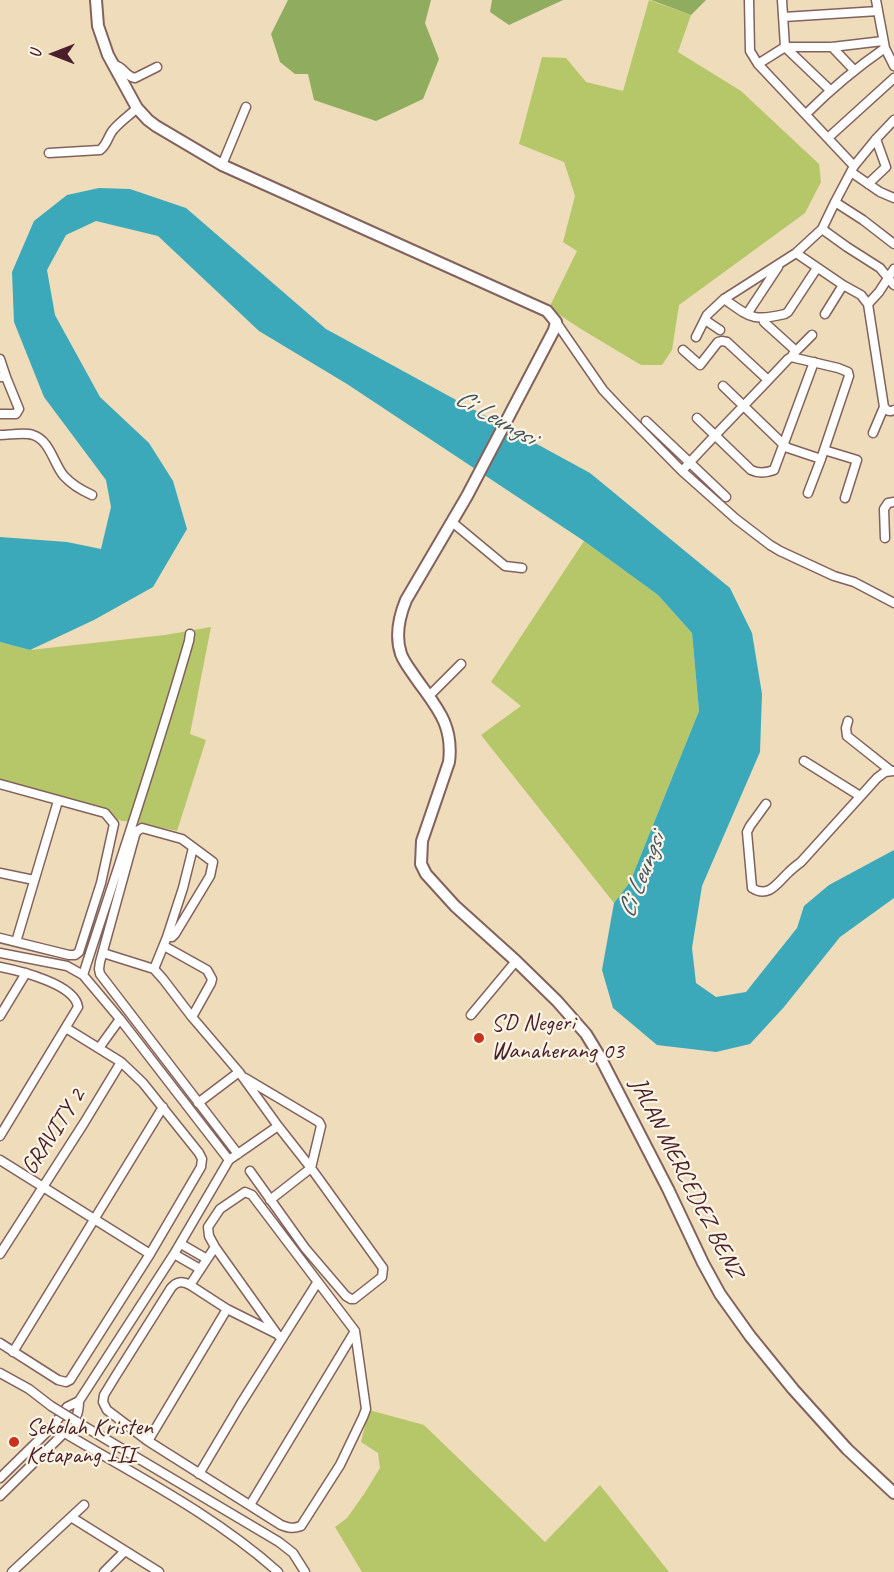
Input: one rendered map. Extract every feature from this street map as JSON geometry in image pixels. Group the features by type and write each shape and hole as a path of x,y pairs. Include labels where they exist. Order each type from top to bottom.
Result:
{"main road":[{"path":"96,0 98,26 102,40 137,108 148,120 222,165 547,311 556,322"},
{"name":"JALAN MERCEDEZ BENZ","path":"556,322 554,330 466,496 406,600 400,615 398,641 401,653 444,721 451,749 449,762 422,841 420,855 422,864 426,874 455,906 516,961 571,1015 586,1034 600,1057 720,1294 793,1389 847,1449 894,1493"}],"street":[{"path":"749,0 750,51 763,71 829,137 853,169 880,192 894,198"},
{"path":"782,0 785,47 830,90"},
{"path":"876,0 884,45 894,66"},
{"path":"784,17 878,11"},
{"path":"758,64 785,47 884,45"},
{"path":"806,114 830,90 884,45"},
{"path":"832,47 854,70"},
{"path":"114,65 120,66 128,76 135,78 157,67"},
{"path":"829,137 894,78"},
{"path":"222,165 246,107"},
{"path":"50,153 100,150 115,128 137,108"},
{"path":"696,337 707,315 724,299 796,253 822,229 853,169 894,120"},
{"path":"868,183 890,165 876,139"},
{"path":"835,202 894,244"},
{"path":"822,229 880,268 894,285"},
{"path":"796,253 861,295 868,304 884,407 873,433"},
{"path":"747,314 779,265"},
{"path":"724,299 752,317 777,316 788,312 817,268"},
{"path":"868,304 879,292 894,268"},
{"path":"825,314 843,285"},
{"path":"705,320 720,330"},
{"path":"556,322 603,390 682,471 736,519 770,545 796,559 854,582 894,603"},
{"path":"764,322 793,354 848,372 849,376 808,493"},
{"path":"682,471 812,335"},
{"path":"683,350 700,365 718,342 727,342 768,380"},
{"path":"0,359 3,376 19,409 16,414 0,414"},
{"path":"697,418 751,470 757,473 774,470 814,362"},
{"path":"723,386 788,448 857,460 845,498"},
{"path":"884,407 887,410 894,410"},
{"path":"646,422 726,497"},
{"path":"0,435 38,437 53,455 63,476 76,487 92,495"},
{"path":"885,538 884,509 888,503 894,502"},
{"path":"452,522 505,566 522,568"},
{"path":"83,975 165,725 190,634"},
{"path":"429,696 461,664"},
{"path":"848,721 847,736 893,771"},
{"path":"804,761 860,796"},
{"path":"766,804 747,832 752,888 757,891 773,889 830,831 877,778 885,772 893,771"},
{"path":"0,784 105,813 114,824 100,883 80,948 75,955 0,939"},
{"path":"16,942 58,801"},
{"path":"166,941 175,934 212,871 213,862 182,839 142,828 135,835 103,953 100,974 237,1154"},
{"path":"154,969 166,941 193,848"},
{"path":"0,873 34,880"},
{"path":"166,941 207,970 212,979 192,1017"},
{"path":"0,953 67,966 83,975 229,1160"},
{"path":"103,953 154,969 240,1074 311,1168 383,1268 382,1276 354,1299 349,1299 305,1248 250,1171"},
{"path":"471,1015 516,961"},
{"path":"0,967 26,973 58,985 78,1003 66,1028 0,1136"},
{"path":"0,1016 26,973"},
{"path":"99,1048 120,1019"},
{"path":"0,1343 58,1380 66,1382 70,1380 150,1254 201,1167 202,1161 199,1153 143,1083 121,1062 66,1028"},
{"name":"GRAVITY 2","path":"0,1254 121,1062"},
{"path":"198,1103 240,1074"},
{"path":"240,1074 320,1124 311,1168 270,1200"},
{"path":"13,1352 163,1107"},
{"path":"0,1478 53,1426 67,1407 79,1401 181,1244 229,1160 278,1126"},
{"path":"0,1160 150,1254"},
{"path":"245,1192 252,1195 355,1331 366,1409 340,1465 301,1526 295,1528 288,1528 148,1441 107,1410 103,1402 104,1395 115,1377 171,1288 178,1282 190,1285 227,1309 280,1336 209,1236 208,1227 220,1209 245,1192"},
{"path":"181,1244 207,1259"},
{"path":"190,1285 215,1247"},
{"path":"174,1254 201,1269"},
{"path":"199,1474 280,1336 317,1283"},
{"path":"148,1441 227,1309"},
{"path":"250,1505 355,1331"},
{"path":"0,1373 29,1389 77,1422 279,1542 293,1554 305,1572"},
{"path":"0,1496 64,1433 79,1414 79,1401"},
{"path":"53,1426 195,1510 258,1554 278,1572"},
{"path":"12,1572 84,1505"},
{"path":"71,1517 159,1572"},
{"path":"104,1572 125,1551"}],"green space":[{"path":"288,0 431,0 425,23 439,59 423,99 376,121 314,100 308,74 295,74 280,62 271,34"},
{"path":"492,0 563,0 509,25 490,12"},
{"path":"649,0 691,15 678,52 741,91 819,164 821,182 805,213 679,305 672,350 662,365 641,365 549,308 577,251 563,242 575,196 564,162 519,144 542,57 566,58 586,82 623,91"},
{"path":"651,0 706,0 691,15"},
{"path":"584,541 658,595 692,633 699,711 630,882 614,903 481,735 521,706 491,682"},
{"path":"211,627 190,734 206,740 177,831 122,821 0,784 0,642 30,650 165,635"},
{"path":"369,1410 424,1425 545,1542 600,1485 669,1572 362,1572 335,1527 347,1518 380,1468 378,1453 361,1442"}],"water":[{"name":"Ci Leungsi","path":"99,188 130,189 186,208 326,329 590,473 730,588 752,633 762,694 760,752 702,886 692,948 696,983 716,997 746,992 797,928 804,906 829,885 894,850 894,898 840,937 784,1007 750,1044 716,1052 657,1045 613,1008 602,970 614,903 630,882 699,711 692,633 658,595 584,541 347,384 259,331 158,236 96,221 66,235 47,270 55,315 100,397 149,443 173,481 187,529 153,587 94,620 30,650 0,642 0,537 67,542 101,549 111,507 106,480 44,397 14,322 12,272 34,221 67,195"}],"place":[{"name":"SD Negeri Wanaherang 03","path":"479,1038"},
{"name":"Sekolah Kristen Ketapang III","path":"14,1442"}]}
